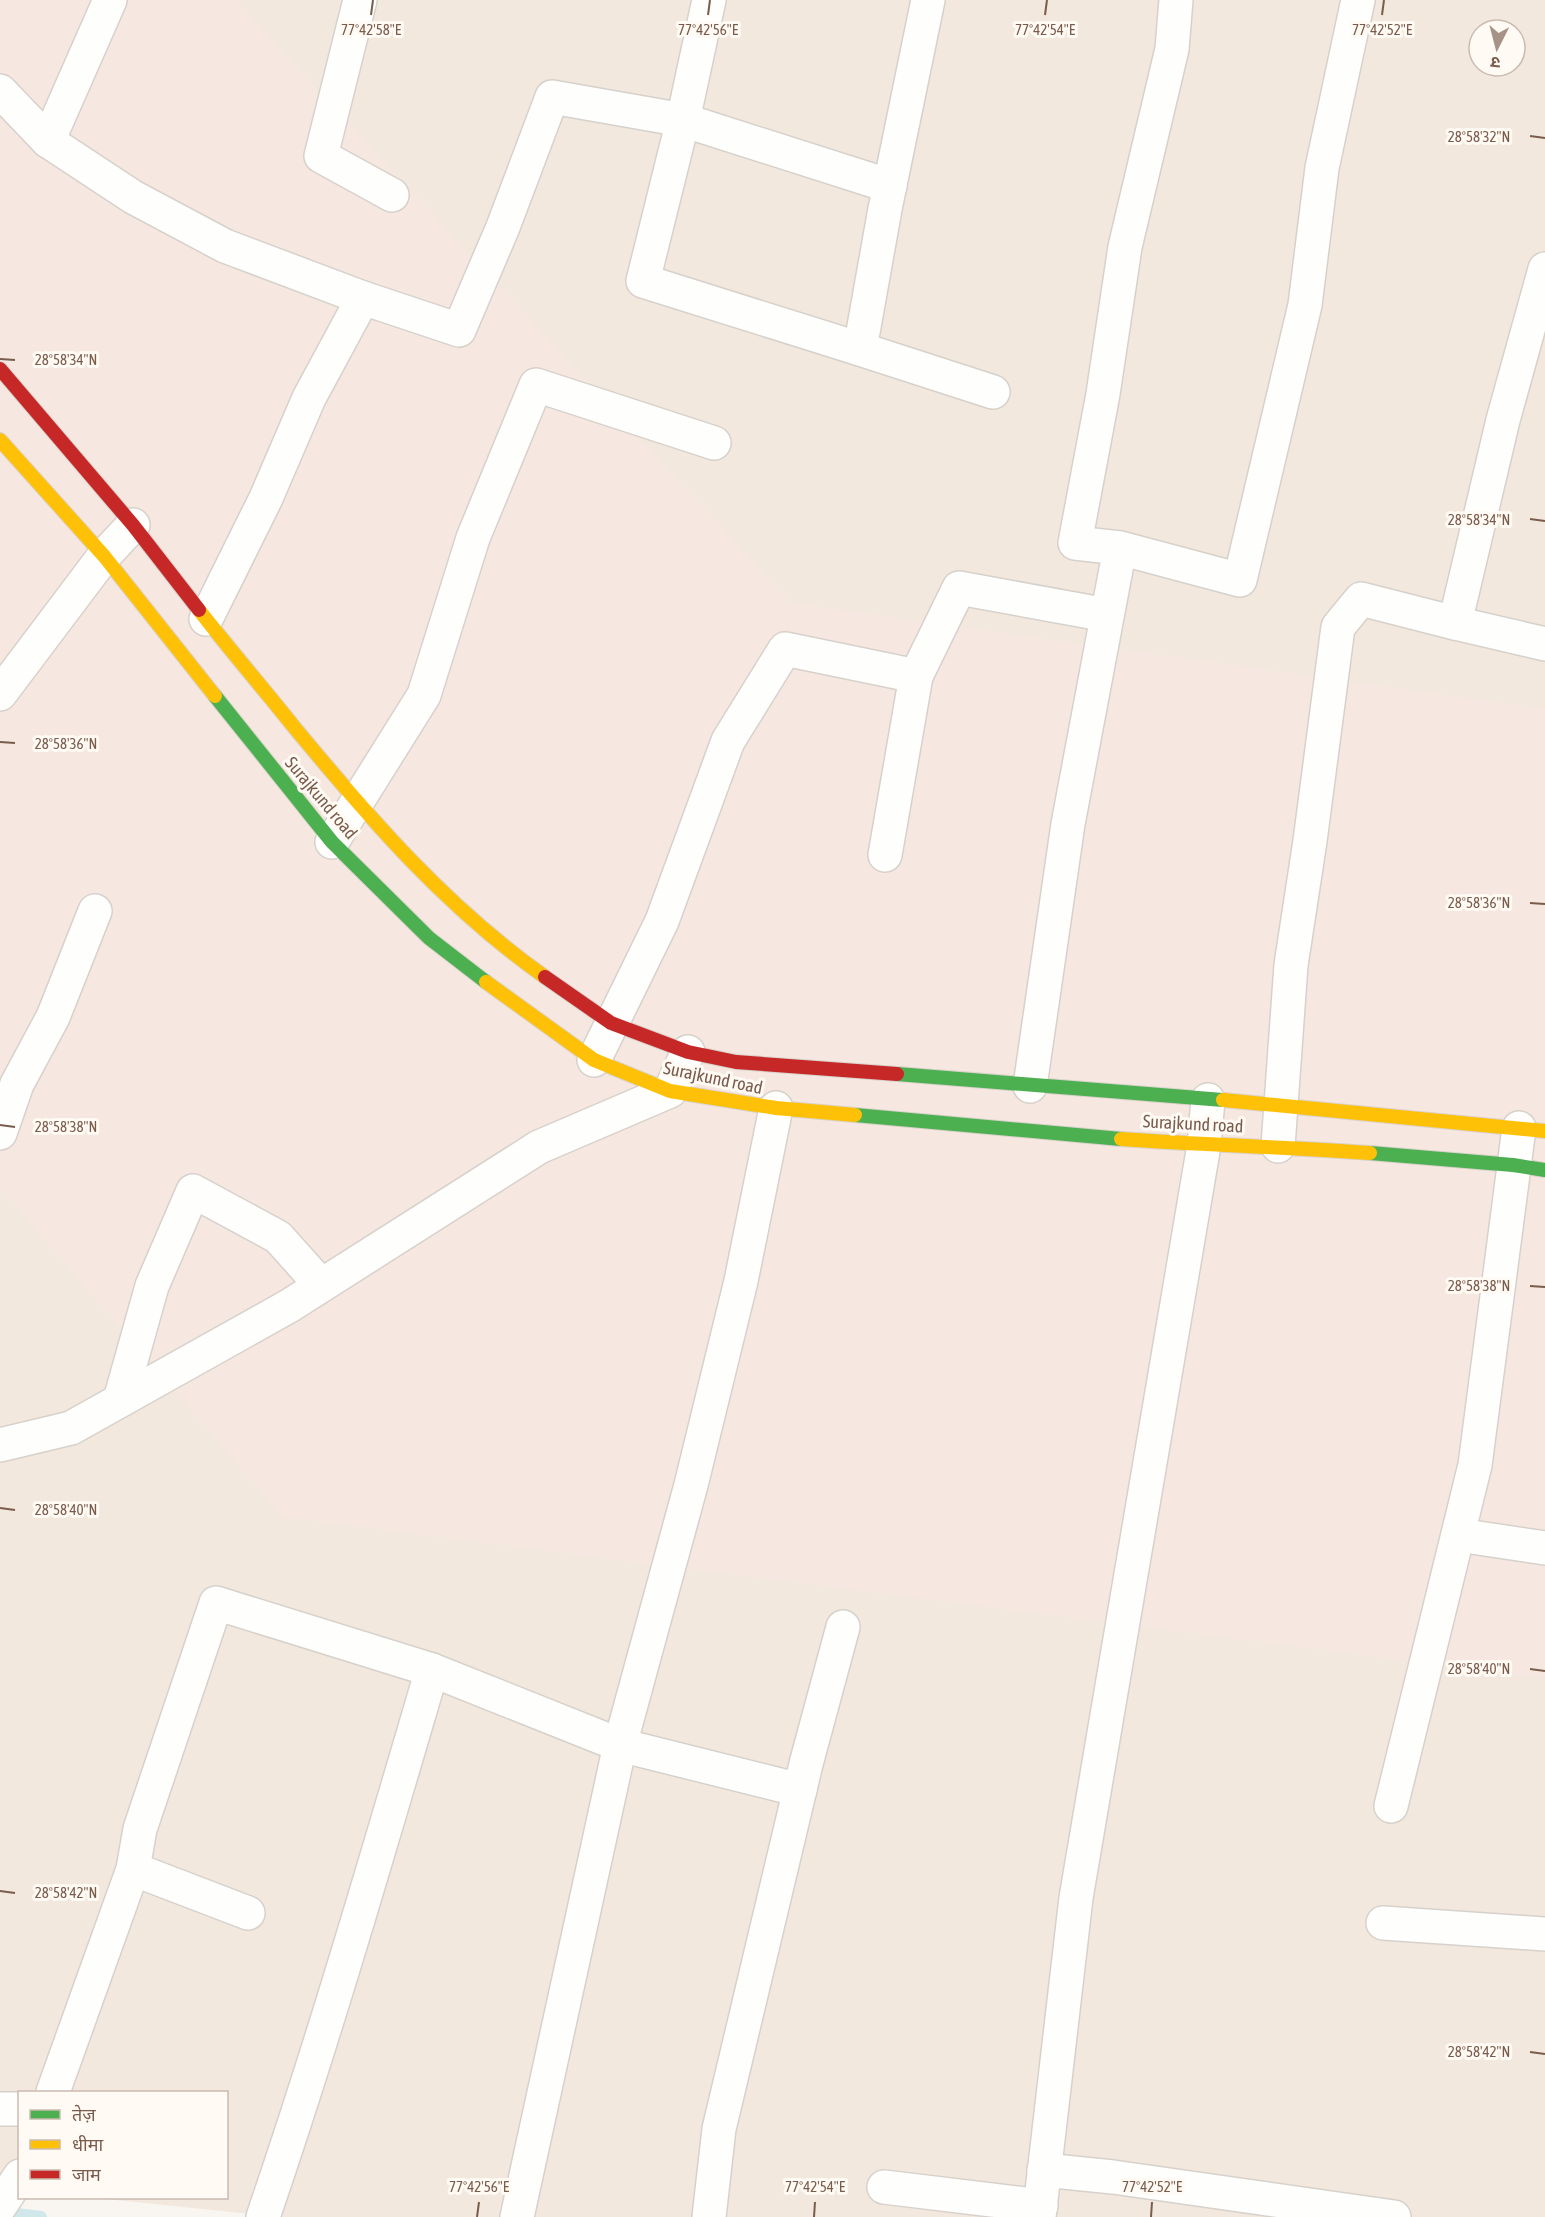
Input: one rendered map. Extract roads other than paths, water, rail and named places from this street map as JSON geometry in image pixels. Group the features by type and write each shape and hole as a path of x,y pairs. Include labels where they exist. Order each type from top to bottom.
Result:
{"street":[{"path":"48,141 110,0"},
{"path":"360,0 321,156 392,195"},
{"path":"709,0 683,120 643,281 993,392"},
{"path":"860,349 928,0"},
{"path":"1176,0 1172,49 1125,247 1103,394 1075,543 1120,548 1239,580 1305,305 1322,168 1358,0"},
{"path":"0,91 48,141 134,197 225,246 363,298 459,330 503,227 552,97 683,120 890,186"},
{"path":"1455,623 1503,420 1543,283"},
{"path":"206,619 266,498 309,398 363,298"},
{"path":"0,369 133,525 206,619 356,802 429,880 503,947 611,1023 688,1052 736,1062 779,1088 1030,1086 1281,1104 1532,1129 1513,1165 1475,1466 1391,1806"},
{"path":"332,842 424,695 473,538 537,385 714,443"},
{"name":"Surajkund road","path":"0,440 104,556 332,842 429,938 509,1000 594,1060 670,1091 779,1088 1024,1131 1204,1144 1278,1146 1513,1165 1545,1170"},
{"path":"0,694 104,556 133,525"},
{"path":"1030,1086 1068,824 1120,548"},
{"path":"885,855 916,676 959,588 1107,615"},
{"path":"1278,1146 1291,965 1338,627 1361,599 1545,644"},
{"path":"594,1060 662,921 728,741 785,649 916,676"},
{"path":"0,1133 9,1080 53,1017 95,911"},
{"path":"0,1445 71,1428 289,1306 539,1147 670,1091 688,1052"},
{"path":"517,2217 620,1744 691,1485 741,1281 779,1088"},
{"path":"884,2187 1040,2212 1076,1898 1204,1144 1208,1100"},
{"path":"120,1400 152,1286 193,1191 278,1238 321,1285"},
{"path":"1458,1535 1545,1548"},
{"path":"53,2091 133,1869 140,1829 216,1604 432,1670 620,1744 800,1790"},
{"path":"709,2217 719,2129 800,1790 843,1627"},
{"path":"262,2217 297,2117 349,1952 432,1670"},
{"path":"133,1869 248,1913"},
{"path":"1383,1923 1545,1934"},
{"path":"0,2109 18,2109"},
{"path":"1044,2170 1113,2177 1394,2217"},
{"path":"1,2205 18,2179"}],"waterway":[{"path":"1,2212 41,2217"}]}
